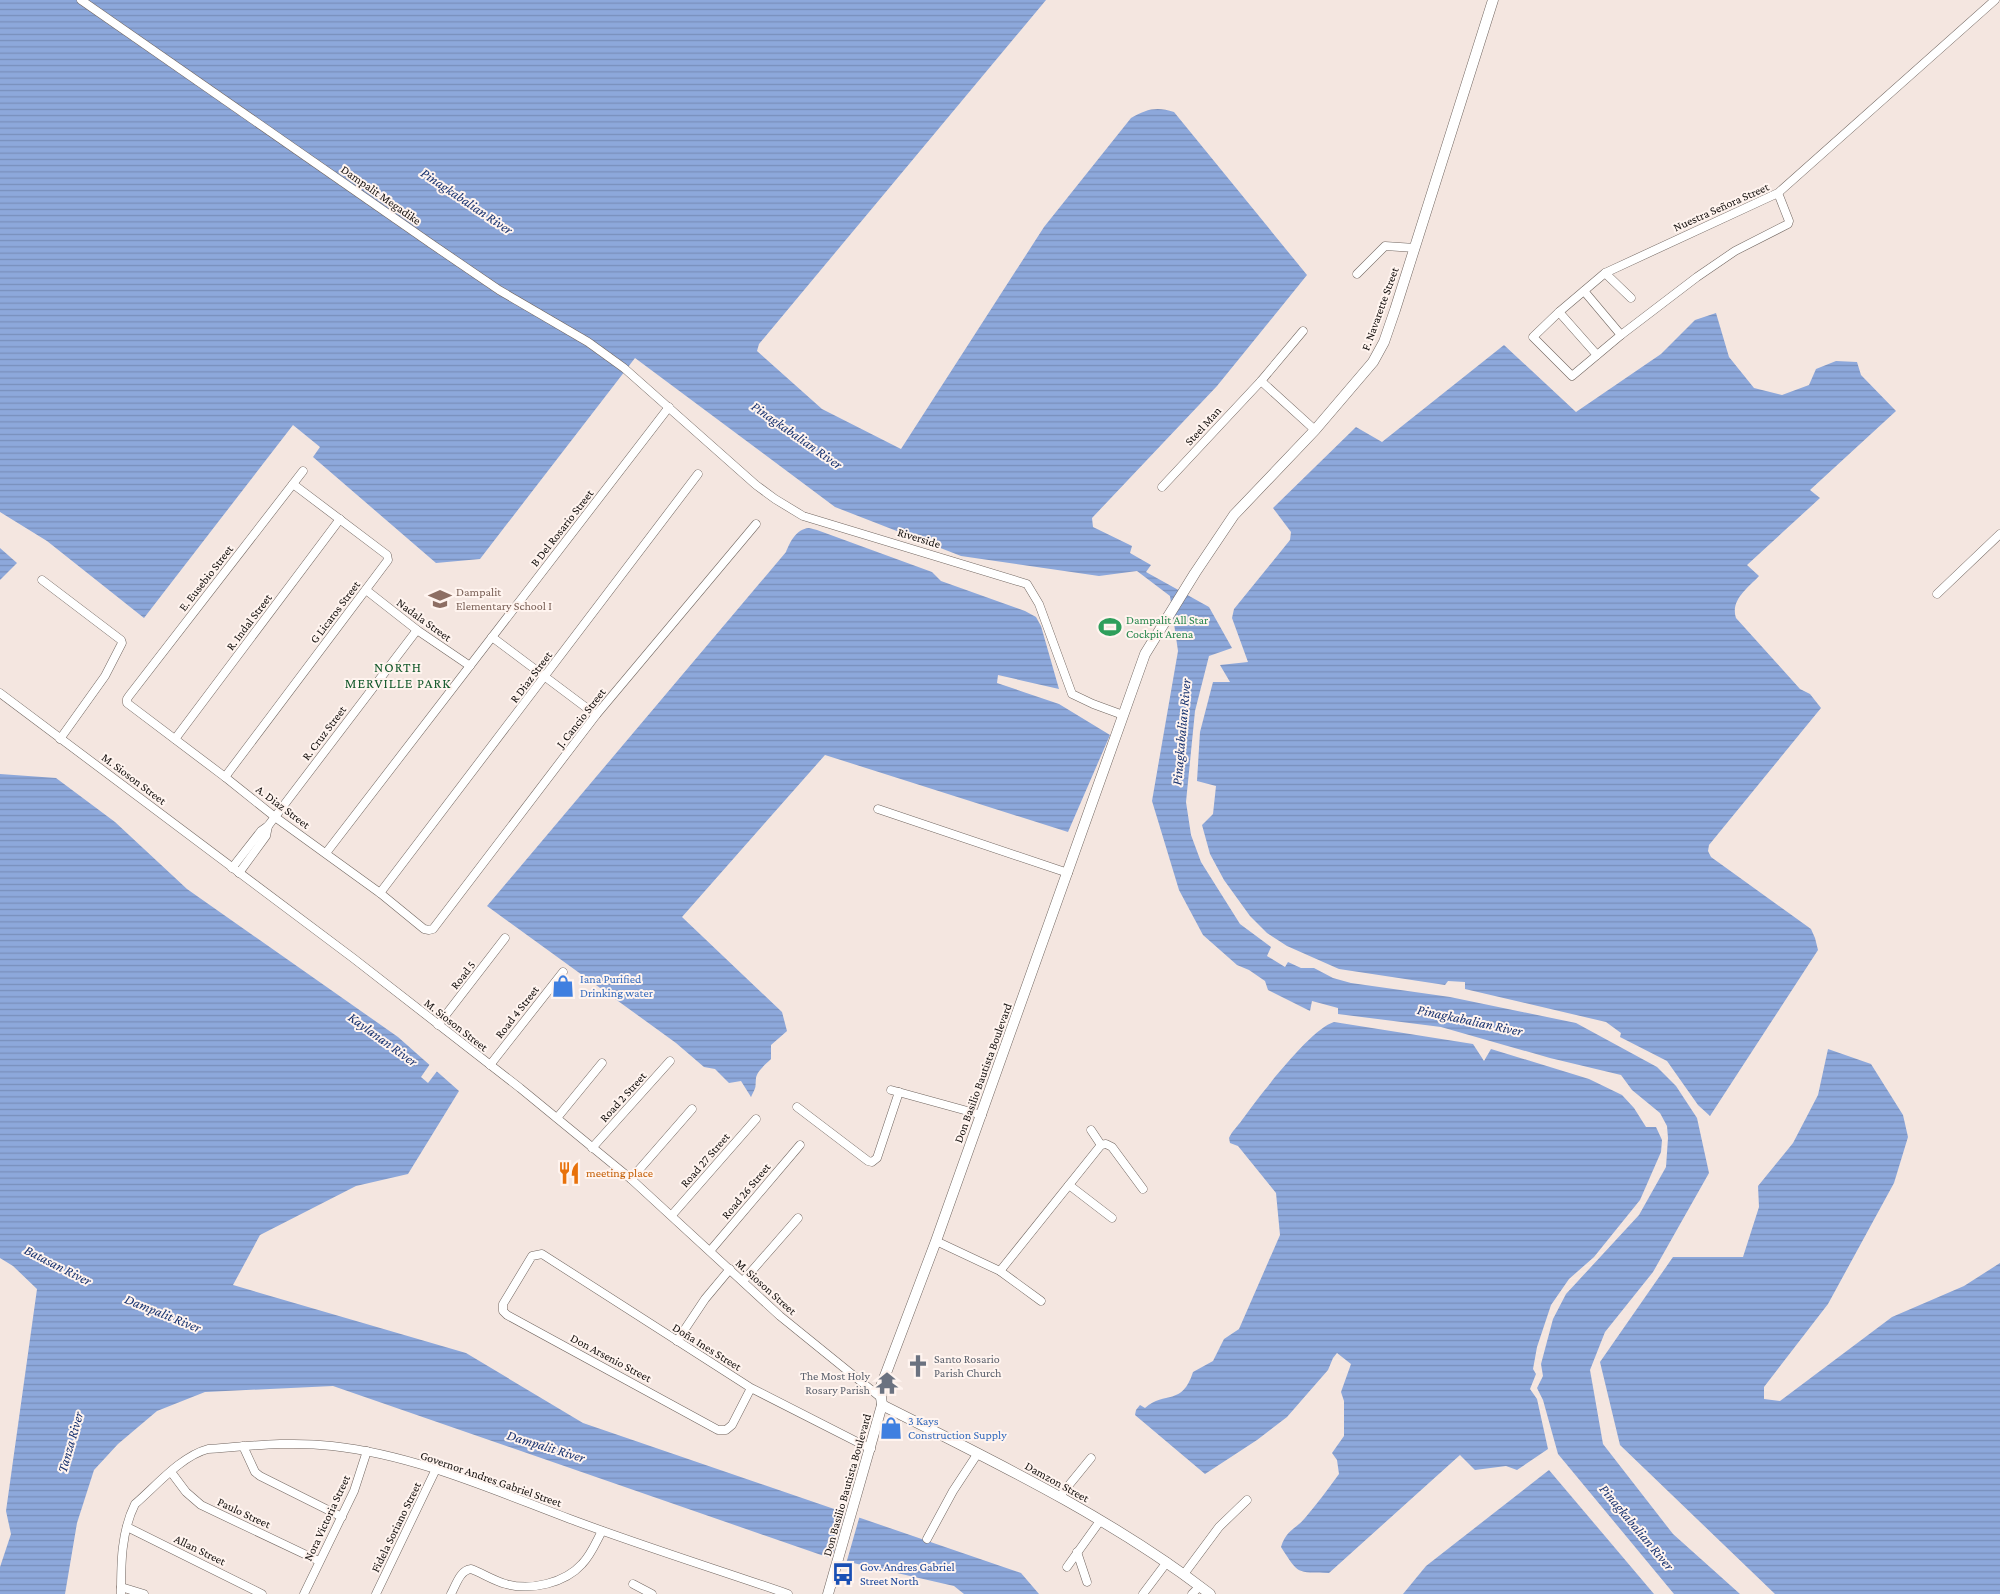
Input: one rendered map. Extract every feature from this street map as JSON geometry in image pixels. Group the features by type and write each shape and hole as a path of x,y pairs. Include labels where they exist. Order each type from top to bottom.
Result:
{"main road":[{"name":"F. Navarette Street","path":"1195,573 1234,515 1314,430 1373,362 1384,342 1493,0"},
{"name":"Don Basilio Bautista Boulevard","path":"828,1594 871,1449 881,1401 880,1389 982,1114 1145,654 1195,573"},
{"name":"Damzon Street","path":"881,1401 1060,1496 1167,1562 1210,1594"}],"street":[{"name":"Dampalit Megadike","path":"81,0 483,278 588,342 624,368 669,407"},
{"name":"Nuestra Señora Street","path":"1597,355 1572,376 1533,337 1605,273 1778,193 1995,0"},
{"path":"1559,312 1597,355 1735,250 1788,224 1789,221 1778,193"},
{"path":"1357,274 1385,246 1415,248"},
{"path":"1605,273 1630,298"},
{"path":"1584,291 1621,335"},
{"name":"Steel Man","path":"1162,487 1261,381 1303,331"},
{"path":"1261,381 1314,430"},
{"name":"B Del Rosario Street","path":"326,853 669,407"},
{"name":"Riverside","path":"669,407 756,485 775,500 803,516 1027,584 1039,604 1072,694 1123,715"},
{"name":"E. Eusebio Street","path":"127,699 303,472"},
{"name":"R Diaz Street","path":"380,893 698,474"},
{"name":"G Licaros Street","path":"225,777 388,560 388,557 293,484"},
{"name":"R. Indal Street","path":"175,739 340,519"},
{"name":"J. Cancio Street","path":"429,930 433,928 596,715 756,524"},
{"path":"1937,594 2000,534"},
{"path":"42,580 122,643 104,676 60,739"},
{"name":"Nadala Street","path":"366,590 417,630 470,666"},
{"name":"R. Cruz Street","path":"235,870 266,836 268,826 417,630"},
{"path":"492,637 544,678 596,715"},
{"name":"M. Sioson Street","path":"0,693 235,870 557,1118 631,1179 780,1316 881,1401"},
{"name":"A. Diaz Street","path":"127,699 127,704 130,707 175,739 275,817 380,893 424,929 429,930"},
{"path":"878,808 1068,873"},
{"name":"Road 5","path":"438,1025 505,938"},
{"name":"Road 4 Street","path":"490,1066 563,972"},
{"name":"Road 2 Street","path":"592,1148 670,1061"},
{"path":"557,1118 602,1063"},
{"path":"797,1107 868,1161 872,1162 877,1158 895,1091 982,1114"},
{"path":"631,1179 692,1109"},
{"name":"Road 27 Street","path":"672,1215 756,1119"},
{"path":"1091,1130 1101,1145"},
{"path":"1000,1271 1101,1145 1106,1144 1112,1148 1142,1189"},
{"name":"Road 26 Street","path":"710,1251 800,1145"},
{"path":"1069,1185 1112,1218"},
{"path":"743,1281 798,1218"},
{"path":"936,1241 1000,1271 1041,1301"},
{"name":"Doña Ines Street","path":"537,1254 542,1254 751,1388 871,1449"},
{"name":"Don Arsenio Street","path":"537,1254 532,1256 503,1304 503,1310 507,1315 718,1430 726,1430 732,1425 751,1388"},
{"path":"677,1341 705,1299 730,1269"},
{"name":"Governor Andres Gabriel Street","path":"121,1590 122,1555 127,1527 135,1504 170,1472 201,1451 243,1446 296,1444 331,1445 367,1451 436,1469 602,1531 788,1594"},
{"path":"243,1446 255,1472 260,1476 342,1517"},
{"name":"Nora Victoria Street","path":"304,1594 354,1491 367,1451"},
{"path":"927,1540 953,1491 978,1454"},
{"path":"1060,1496 1091,1458"},
{"name":"Fidela Soriano Street","path":"376,1594 436,1469"},
{"name":"Paulo Street","path":"170,1472 186,1492 202,1505 319,1561"},
{"path":"1184,1574 1219,1527 1247,1500"},
{"path":"1067,1567 1100,1521"},
{"name":"Allan Street","path":"127,1527 262,1594"},
{"path":"451,1594 462,1574 467,1569 513,1585 539,1585 559,1580 584,1563 602,1531"},
{"path":"1077,1552 1087,1582"},
{"path":"1143,1594 1167,1562"},
{"path":"633,1584 652,1594"},
{"path":"1192,1594 1200,1586"},
{"path":"121,1590 144,1594"}],"water":[{"name":"Pinagkabalian River","path":"0,0 1046,0 759,344 757,351 822,409 901,449 1044,227 1131,118 1152,109 1174,112 1307,275 1217,386 1092,518 1093,527 1132,546 1130,553 1151,565 1146,572 1209,607 1232,648 1209,656 1195,711 1186,802 1191,835 1201,862 1240,924 1271,947 1267,956 1285,967 1288,962 1301,968 1314,968 1333,978 1351,983 1450,997 1576,1023 1657,1067 1676,1086 1697,1118 1709,1173 1653,1272 1605,1332 1590,1370 1603,1444 1673,1534 1740,1594 1674,1594 1558,1454 1543,1400 1537,1388 1543,1376 1541,1364 1553,1319 1566,1294 1639,1215 1666,1167 1667,1126 1660,1113 1632,1090 1621,1075 1550,1058 1441,1027 1338,1014 1338,1008 1312,1001 1310,1011 1268,990 1265,981 1249,970 1237,965 1203,935 1179,890 1152,801 1178,651 1170,596 1137,571 1099,576 961,556 835,507 635,358 480,559 436,563 313,457 320,447 293,425 144,618 47,541 0,512"},
{"path":"1716,313 1729,357 1754,388 1782,395 1809,385 1816,369 1836,361 1857,362 1861,375 1896,411 1810,490 1820,498 1747,565 1759,576 1741,595 1736,606 1736,618 1800,689 1810,694 1821,708 1709,845 1708,851 1711,857 1811,929 1818,950 1710,1116 1698,1105 1667,1061 1620,1037 1621,1033 1606,1022 1465,989 1465,982 1448,981 1445,985 1339,969 1287,946 1267,933 1250,916 1224,880 1210,854 1202,825 1213,814 1216,786 1197,781 1200,732 1213,682 1230,682 1220,665 1248,662 1232,618 1234,609 1290,540 1291,532 1273,508 1356,427 1382,442 1504,345 1576,412 1661,354 1695,320"},
{"path":"809,528 932,572 941,581 1025,611 1036,617 1041,626 1059,689 998,675 997,683 1059,704 1110,735 1068,832 825,755 682,917 782,1012 787,1031 771,1045 771,1059 758,1073 755,1089 751,1097 741,1081 729,1083 715,1069 704,1067 676,1043 487,906 786,552 797,533"},
{"path":"0,548 17,563 0,580"},
{"path":"0,774 56,778 115,822 187,889 398,1037 459,1091 408,1174 356,1186 260,1235 233,1285 466,1353 583,1423 1021,1573 1039,1594 964,1594 954,1586 827,1557 333,1386 205,1392 157,1411 118,1444 94,1470 77,1523 65,1594 0,1594 0,1567 11,1534 6,1511 37,1289 13,1266 0,1258"},
{"path":"1334,1022 1473,1044 1484,1061 1491,1049 1589,1079 1622,1095 1634,1108 1646,1127 1656,1127 1662,1140 1661,1152 1640,1200 1594,1257 1569,1279 1551,1305 1537,1347 1533,1369 1536,1374 1530,1389 1537,1399 1548,1449 1517,1470 1506,1466 1475,1470 1460,1455 1329,1573 1299,1570 1291,1563 1281,1547 1288,1533 1302,1522 1339,1474 1337,1460 1332,1453 1344,1436 1344,1401 1341,1392 1351,1364 1337,1353 1328,1370 1287,1417 1257,1440 1205,1474 1135,1415 1140,1405 1145,1408 1152,1403 1184,1390 1193,1372 1213,1361 1224,1339 1239,1329 1280,1235 1276,1193 1238,1146 1230,1143 1229,1138 1272,1081 1299,1050 1324,1027"},
{"path":"1828,1049 1871,1064 1903,1115 1908,1137 1894,1183 1828,1304 1764,1387 1764,1399 1780,1401 1892,1317 1964,1286 2000,1263 2000,1594 1775,1594 1620,1445 1600,1362 1673,1257 1743,1257 1759,1207 1758,1186 1793,1143 1818,1095"},
{"path":"1549,1470 1654,1594 1403,1594 1426,1566"}],"pier":[{"path":"430,1064 438,1070 428,1083 421,1077"},
{"path":"846,1510 860,1515 846,1564 831,1561"}],"place":[{"name":"Dampalit Elementary School I","path":"440,599"},
{"name":"Dampalit All Star Cockpit Arena","path":"1110,627"},
{"name":"Iana Purified Drinking water","path":"563,986"},
{"name":"meeting place","path":"569,1173"},
{"name":"Santo Rosario Parish Church","path":"918,1366"},
{"name":"The Most Holy Rosary Parish","path":"887,1383"},
{"name":"3 Kays Construction Supply","path":"891,1428"},
{"name":"Gov. Andres Gabriel Street North","path":"843,1574"}],"district":[{"name":"NORTH MERVILLE PARK","path":"398,676"}],"water label":[{"name":"Kaylanan River","path":"383,1039"},
{"name":"Batasan River","path":"58,1265"},
{"name":"Dampalit River","path":"163,1313"},
{"name":"Tanza River","path":"70,1442"},
{"name":"Dampalit River","path":"546,1446"}]}
